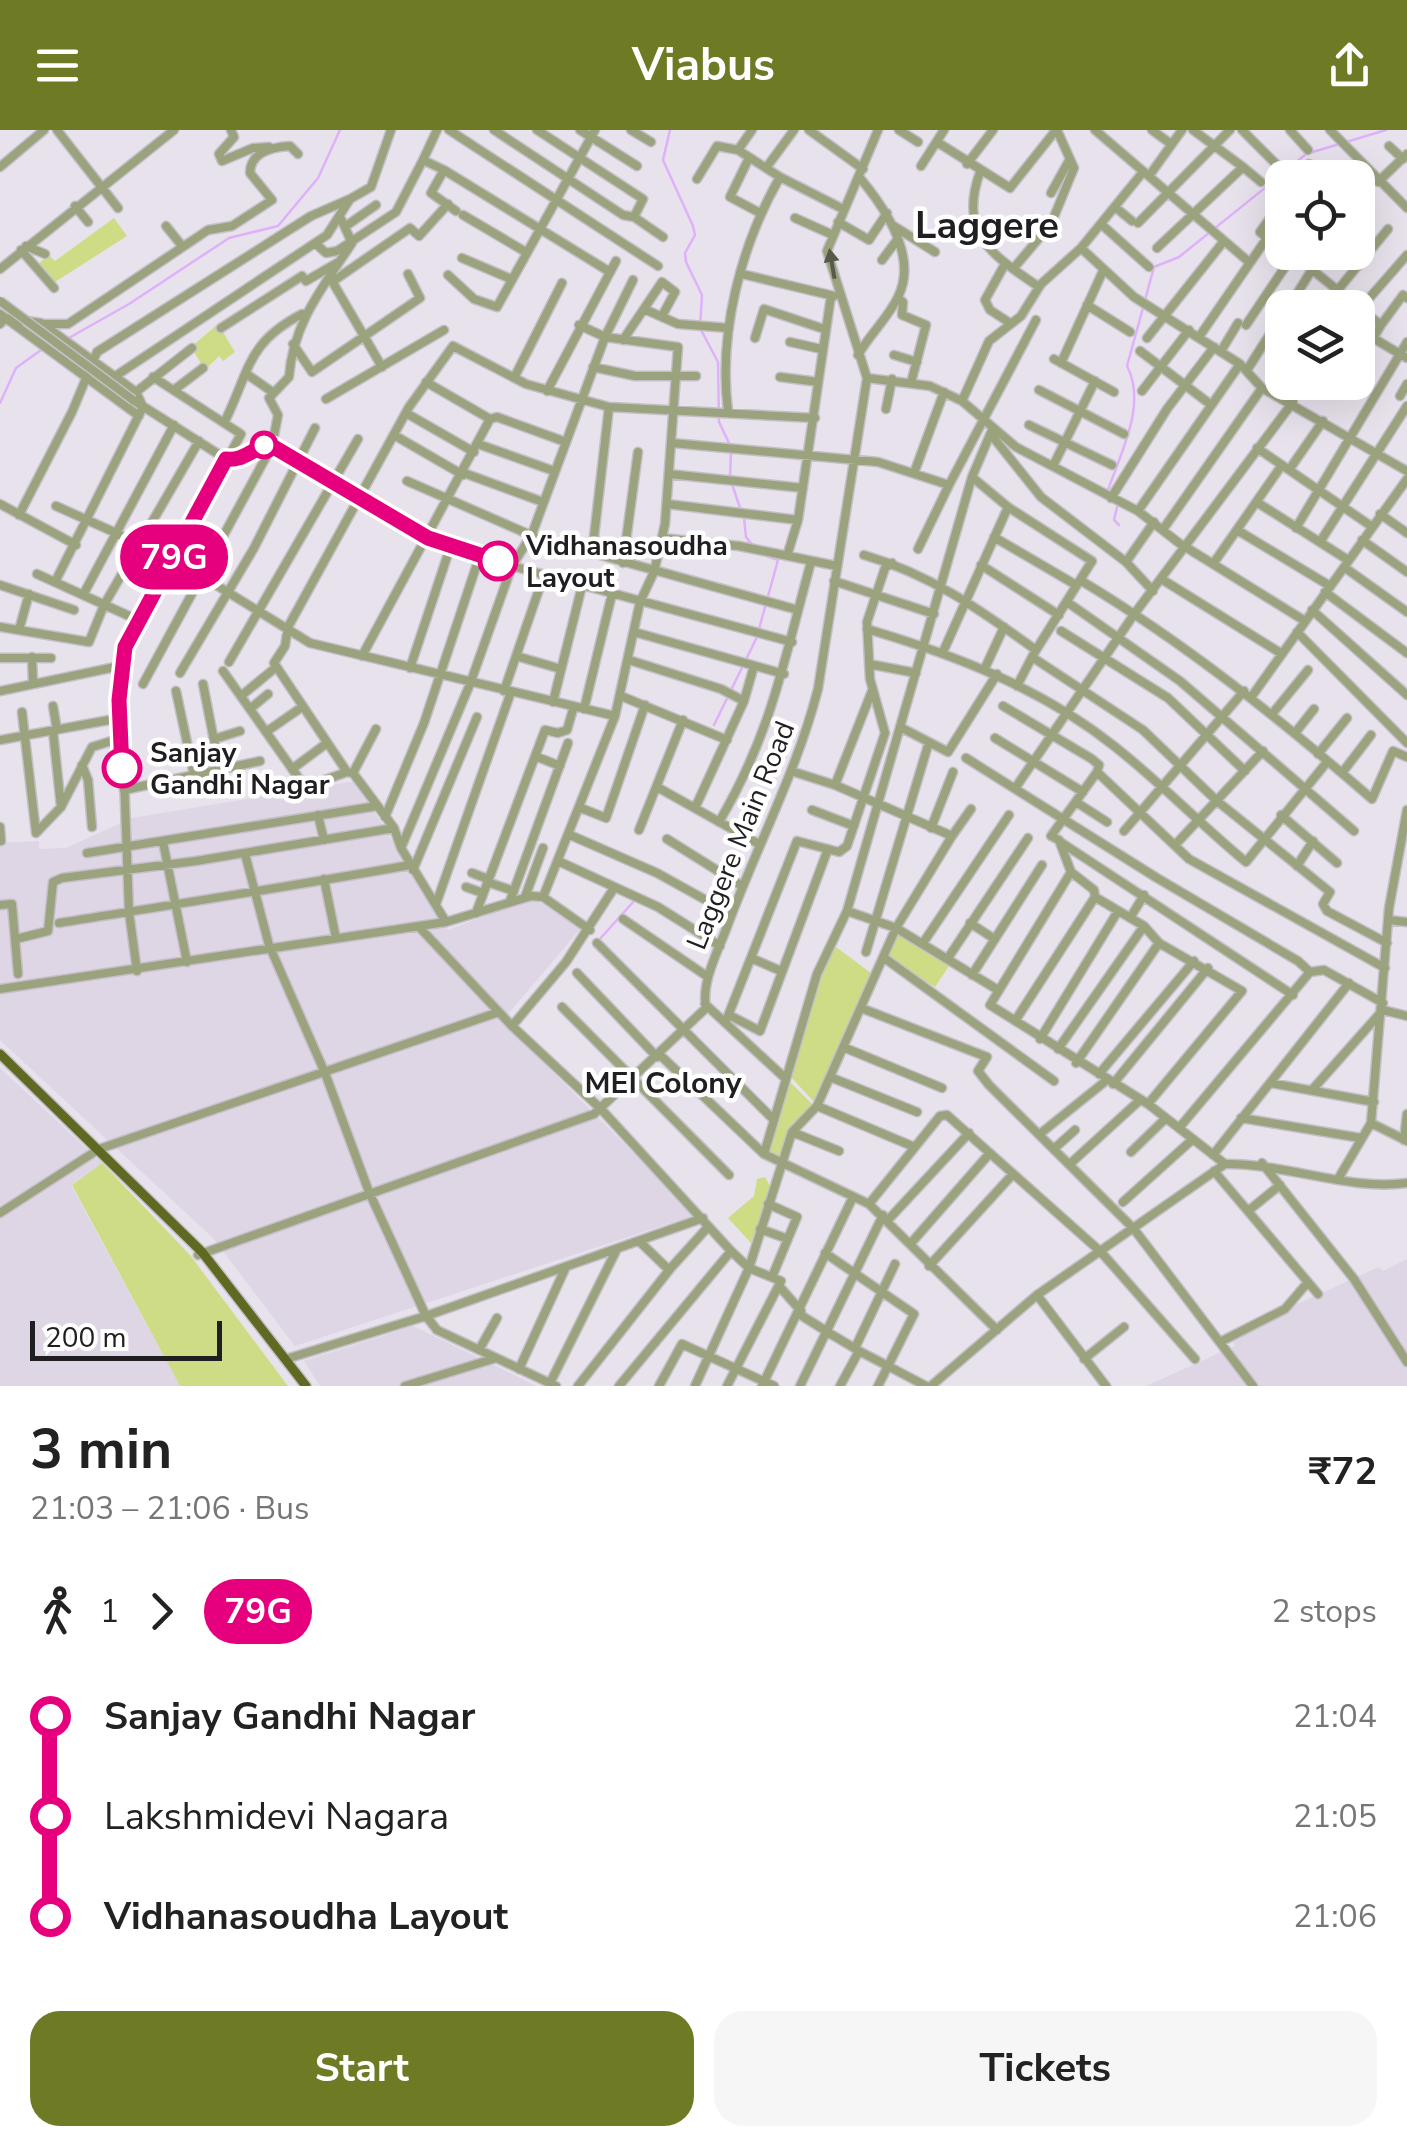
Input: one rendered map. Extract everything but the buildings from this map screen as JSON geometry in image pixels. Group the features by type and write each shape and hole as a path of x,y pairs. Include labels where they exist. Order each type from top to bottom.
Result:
{"main road":[{"path":"0,1054 200,1254 286,1359 302,1386"},
{"path":"0,1062 96,1151"},
{"path":"200,1254 302,1386"}],"street":[{"path":"0,167 44,130"},
{"path":"57,130 118,208"},
{"path":"0,269 101,184 174,130"},
{"path":"231,130 233,140 219,154 222,161 253,148 290,146 298,154"},
{"path":"20,514 87,379 96,352 311,216 373,189 391,130"},
{"path":"315,243 326,253 352,243 395,212 437,130"},
{"path":"449,130 658,266"},
{"path":"494,130 565,179 623,215 634,216 663,237"},
{"path":"509,140 516,130"},
{"path":"537,130 643,199 634,216"},
{"path":"580,130 593,134 637,166"},
{"path":"631,130 650,142"},
{"path":"738,150 752,130"},
{"path":"766,168 794,130"},
{"path":"809,130 861,173 887,213 897,240 905,282 858,355"},
{"path":"829,143 835,130"},
{"path":"878,130 827,251 835,296 867,378 911,383 944,392 962,402 982,420 1041,497 1126,562 1153,592"},
{"path":"900,130 918,142"},
{"path":"921,166 944,130"},
{"path":"966,164 993,130"},
{"path":"937,142 966,164 1013,187 1056,130 1074,168 1051,224 1009,266 985,300 990,310 1010,323"},
{"path":"1095,130 1249,262"},
{"path":"1152,130 1171,144"},
{"path":"962,402 989,341 1021,316 1039,287 1082,248 1182,130"},
{"path":"1194,130 1260,182"},
{"path":"1115,207 1135,222 1230,130"},
{"path":"1242,130 1273,160"},
{"path":"1290,130 1308,150"},
{"path":"1330,130 1378,182 1405,203"},
{"path":"448,276 474,299 497,307 537,227 593,134"},
{"path":"697,179 717,146 738,150 843,210"},
{"path":"1378,182 1405,157 1390,146"},
{"path":"269,147 248,170 278,209"},
{"path":"749,158 730,197 760,213"},
{"path":"1051,194 1070,159"},
{"path":"423,160 610,272"},
{"path":"1156,248 1243,167"},
{"path":"424,202 444,170"},
{"path":"980,172 970,204 982,245 1039,287"},
{"path":"725,411 723,366 729,328 760,213 780,177"},
{"path":"431,194 524,251"},
{"path":"350,199 344,222 352,243"},
{"path":"2,319 68,324 208,230 232,226 272,200"},
{"path":"331,280 410,228 418,236 448,204"},
{"path":"114,377 344,222 376,205"},
{"path":"75,206 88,222"},
{"path":"838,222 870,240 887,213"},
{"path":"795,218 833,235"},
{"path":"1101,224 1149,267"},
{"path":"891,225 935,252"},
{"path":"166,226 182,246"},
{"path":"1299,290 1311,271 1335,289 1388,229"},
{"path":"1199,337 1265,239"},
{"path":"882,260 897,240"},
{"path":"1147,338 1224,241"},
{"path":"143,684 272,446 278,415 269,398 271,391 289,376 293,344 306,312 331,280 352,243"},
{"path":"23,248 45,254"},
{"path":"23,248 54,288"},
{"path":"1082,248 1103,271 1144,303 1243,367 1262,388 1293,402 1407,471"},
{"path":"1375,290 1407,255"},
{"path":"462,258 511,279"},
{"path":"221,328 302,276 306,281 341,260"},
{"path":"547,391 579,324 616,261"},
{"path":"1115,498 1184,386 1242,324 1281,270"},
{"path":"1103,271 1058,361 1114,392"},
{"path":"293,344 312,372 420,298 408,274"},
{"path":"742,274 835,296"},
{"path":"331,280 382,367"},
{"path":"401,848 470,684 512,566 532,534 605,337 632,280"},
{"path":"622,340 662,282 676,292 662,316"},
{"path":"514,378 562,284"},
{"path":"1404,356 1374,338 1403,295 1407,298"},
{"path":"787,556 798,520 815,418 824,329 835,296"},
{"path":"898,298 903,302 898,312 926,325 911,383"},
{"path":"0,302 134,396"},
{"path":"1088,305 1130,332"},
{"path":"644,308 678,324 729,328"},
{"path":"756,338 764,309 824,329"},
{"path":"224,423 248,376 247,365 275,327 306,312"},
{"path":"2,319 87,379 141,412 174,425 226,459 239,460 264,445 272,446 428,538 512,566 792,642"},
{"path":"918,549 1036,320"},
{"path":"1375,320 1382,324"},
{"path":"41,324 114,377 134,396 141,412 89,520 42,598"},
{"path":"579,324 605,337 678,347"},
{"path":"543,898 621,696 640,602 654,572 662,538 678,324"},
{"path":"326,399 444,330"},
{"path":"1142,391 1189,330"},
{"path":"1138,511 1210,404 1265,338"},
{"path":"790,342 822,350"},
{"path":"1296,528 1316,488 1404,356 1407,342"},
{"path":"240,696 275,668 288,627 358,497 406,412 453,346 547,391 609,407 815,418"},
{"path":"134,396 192,348"},
{"path":"1140,352 1210,404"},
{"path":"894,355 917,362"},
{"path":"593,367 635,376 696,376"},
{"path":"174,390 203,368"},
{"path":"248,376 271,391"},
{"path":"137,971 129,912 120,666 140,621 241,434 153,377"},
{"path":"780,377 818,382"},
{"name":"Laggere Main Road","path":"705,1004 708,978 758,843 791,771 818,690 867,378"},
{"path":"886,408 892,379"},
{"path":"426,382 490,419 497,417 564,442"},
{"path":"1053,466 1095,382"},
{"path":"1400,396 1407,384"},
{"path":"1164,528 1262,388"},
{"path":"1038,390 1124,434"},
{"path":"914,474 944,392"},
{"path":"1016,787 1135,612 1188,547 1293,402"},
{"path":"1320,542 1407,406"},
{"path":"592,554 609,407"},
{"path":"406,412 476,448 554,471"},
{"path":"362,656 490,419"},
{"path":"1213,564 1323,421"},
{"path":"83,595 174,425"},
{"path":"1030,425 1112,465"},
{"path":"180,673 229,591 314,428"},
{"path":"992,434 1138,511 1213,564 1305,621"},
{"path":"764,1154 823,957 846,911 972,477 992,434"},
{"path":"394,435 463,474 543,502"},
{"path":"229,662 358,438"},
{"path":"0,627 89,642 104,605 199,442"},
{"path":"672,443 853,460 949,485"},
{"path":"1256,448 1372,526"},
{"path":"623,563 638,452"},
{"path":"669,474 803,488"},
{"path":"972,477 1008,507 1092,561 1017,686"},
{"path":"1124,831 1282,654 1380,514 1403,494 1407,479"},
{"path":"407,481 448,502 592,554 798,610"},
{"path":"0,504 76,544"},
{"path":"667,504 798,520"},
{"path":"1258,504 1320,542 1407,612"},
{"path":"56,506 174,559 310,643 614,716"},
{"path":"944,652 1008,507"},
{"path":"1380,514 1407,533"},
{"path":"1126,562 1154,522"},
{"path":"1238,530 1328,589 1407,653"},
{"path":"994,536 1135,612 1248,694 1372,799 1393,750 1407,757"},
{"path":"662,538 755,549 837,566"},
{"path":"1362,540 1407,572"},
{"path":"410,668 451,545"},
{"path":"386,817 440,676 480,554"},
{"path":"864,555 942,584 968,599 1083,691 1143,730 1217,801 1330,892 1323,904 1327,911 1387,943"},
{"path":"719,822 748,769 784,674 811,562"},
{"path":"728,1018 797,841 844,851 854,826 885,734 872,689 867,628 874,598 892,563"},
{"path":"981,565 1059,614"},
{"path":"37,574 140,621"},
{"path":"436,904 544,575"},
{"path":"1163,580 1282,654"},
{"path":"834,582 874,598 934,614"},
{"path":"0,585 74,610"},
{"path":"553,702 582,586"},
{"path":"19,630 29,594"},
{"path":"476,913 544,730 567,730 579,708 612,594"},
{"path":"1067,602 1120,635 1354,831"},
{"path":"1312,610 1407,695"},
{"path":"985,668 1004,627"},
{"path":"867,628 985,668 1066,714 1114,746 1246,862 1327,762"},
{"path":"1061,631 1168,698 1245,771"},
{"path":"634,632 784,674"},
{"path":"1297,632 1407,743"},
{"path":"32,656 34,683"},
{"path":"516,656 561,669"},
{"path":"0,658 51,658"},
{"path":"629,660 721,689 744,701"},
{"path":"869,664 916,673"},
{"path":"0,691 120,666"},
{"path":"695,808 744,701 754,666"},
{"path":"275,668 327,743 394,828 401,848 446,922"},
{"path":"1272,714 1308,670"},
{"path":"224,671 305,787 350,772 376,729"},
{"path":"900,727 950,750 997,674"},
{"path":"204,684 220,771"},
{"path":"836,785 872,689"},
{"path":"176,692 194,775"},
{"path":"250,709 268,694"},
{"path":"621,696 727,740"},
{"path":"580,808 606,818 645,705"},
{"path":"53,706 61,807"},
{"path":"1003,706 1099,765 1051,836 1293,995"},
{"path":"266,732 302,707"},
{"path":"1294,733 1314,709"},
{"path":"22,712 36,833 61,807 98,742 121,738"},
{"path":"0,740 120,718"},
{"path":"412,867 477,718"},
{"path":"1318,754 1347,718"},
{"path":"639,830 683,720"},
{"path":"214,739 240,731"},
{"path":"1342,773 1371,734"},
{"path":"995,738 1083,792"},
{"path":"866,952 930,742"},
{"path":"292,769 327,743"},
{"path":"510,901 568,743"},
{"path":"1175,845 1263,751"},
{"path":"535,756 560,766"},
{"path":"966,758 1157,878 1298,960 1310,972"},
{"path":"124,790 260,761"},
{"path":"82,765 88,780 92,827"},
{"path":"791,771 836,785 952,836"},
{"path":"930,828 953,772"},
{"path":"1097,772 1189,859 1385,968"},
{"path":"658,787 758,843"},
{"path":"1076,802 1107,822"},
{"path":"88,853 377,806"},
{"path":"812,810 854,826"},
{"path":"696,1386 750,1268 792,1132 817,1106 896,928 971,810"},
{"path":"1338,1179 1371,1123 1389,920 1407,810"},
{"path":"318,815 324,840"},
{"path":"923,942 1008,815"},
{"path":"1281,815 1337,864"},
{"path":"0,827 1,841"},
{"path":"16,939 48,930 53,882 394,828"},
{"path":"570,835 657,873 732,914"},
{"path":"948,958 1028,838"},
{"path":"667,839 742,886"},
{"path":"1015,1022 1095,897 1094,890 1070,872 1059,840"},
{"path":"1297,866 1313,841"},
{"path":"163,842 187,962"},
{"path":"525,898 544,848"},
{"path":"200,1254 601,1109 683,1031 705,1004 760,1031 828,849"},
{"path":"246,854 269,945 326,1073 368,1192 436,1330 553,1385 616,1251"},
{"path":"558,862 658,907 720,946"},
{"path":"972,975 1042,865"},
{"path":"59,923 412,867"},
{"path":"1070,872 990,1005 1076,1063 1144,1102 1225,1164"},
{"path":"472,873 514,890"},
{"path":"324,879 336,938"},
{"path":"466,887 483,893"},
{"path":"512,1026 590,930 614,888"},
{"path":"1130,918 1144,895"},
{"path":"1070,1163 1144,1102 1242,991 1159,943 1144,926 1095,897"},
{"path":"0,989 137,971 269,945 420,928 525,898 543,898 590,930"},
{"path":"0,905 12,904 18,974"},
{"path":"846,911 923,942 998,990"},
{"path":"1040,1039 1118,912"},
{"path":"623,919 708,978"},
{"path":"1389,920 1407,922"},
{"path":"970,923 994,938"},
{"path":"1058,1049 1144,926"},
{"path":"420,928 498,1012 601,1109 731,1251 750,1268 781,1281 727,1386"},
{"path":"597,943 774,1120"},
{"path":"1076,1063 1159,943"},
{"path":"883,957 1054,1081"},
{"path":"751,958 781,971"},
{"path":"1107,1080 1194,961"},
{"path":"1041,1133 1107,1080 1208,968"},
{"path":"1179,1128 1310,972 1324,970 1407,1016"},
{"path":"577,974 764,1154 869,1204 912,1242 930,1266 997,1330"},
{"path":"1213,1155 1348,983"},
{"path":"562,1006 729,1176"},
{"path":"1312,1090 1383,1006"},
{"path":"860,1008 987,1057 978,1071 1134,1229 1253,1386"},
{"path":"0,1212 96,1151 498,1012"},
{"path":"728,1018 786,1079"},
{"path":"843,1047 942,1088"},
{"path":"830,1077 917,1112"},
{"path":"1270,1083 1374,1102"},
{"path":"817,1106 912,1146"},
{"path":"869,1204 912,1146 942,1114 1101,1252 1195,1359"},
{"path":"1371,1123 1405,1141 1407,1114"},
{"path":"1131,1152 1166,1118"},
{"path":"1241,1118 1361,1138"},
{"path":"1056,1148 1075,1130"},
{"path":"792,1132 839,1150"},
{"path":"800,1386 885,1218 969,1134"},
{"path":"1123,1202 1193,1139"},
{"path":"912,1242 990,1153"},
{"path":"778,1286 800,1313 827,1332 888,1366 933,1385 1037,1295 1225,1164 1262,1164 1338,1179 1407,1183"},
{"path":"1262,1164 1354,1278 1407,1362"},
{"path":"1214,1171 1318,1294"},
{"path":"930,1266 1013,1174"},
{"path":"1248,1211 1280,1185"},
{"path":"764,1384 853,1197"},
{"path":"768,1204 796,1218 772,1278"},
{"path":"286,1359 706,1223"},
{"path":"578,1386 706,1223"},
{"path":"760,1229 788,1239"},
{"path":"641,1243 670,1269"},
{"path":"619,1386 731,1251"},
{"path":"825,1252 914,1314 878,1386"},
{"path":"840,1386 894,1264"},
{"path":"519,1369 565,1268"},
{"path":"1222,1341 1285,1309 1308,1282"},
{"path":"1037,1295 1106,1386"},
{"path":"479,1350 496,1318"},
{"path":"1084,1359 1124,1327"},
{"path":"659,1386 682,1344 774,1386"},
{"path":"404,1386 496,1358"}],"shaded area":[{"path":"355,781 448,930 532,898 581,928 502,1021 695,1215 295,1346 213,1238 0,1040 0,843 39,841 39,849 66,848 132,818"},
{"path":"0,1068 102,1163 71,1185 180,1386 0,1386"},
{"path":"1407,1259 1407,1386 1146,1386 1235,1346 1229,1335 1379,1267 1383,1271"},
{"path":"413,1326 537,1386 320,1386 304,1361"}],"green space":[{"path":"114,218 127,236 55,282 38,264 49,255 55,261"},
{"path":"218,324 235,352 223,361 219,356 205,370 191,347"},
{"path":"899,934 949,966 935,987 885,956"},
{"path":"836,947 871,973 815,1103 790,1076 823,963"},
{"path":"790,1082 814,1106 798,1118 779,1155 767,1151"},
{"path":"102,1163 190,1255 288,1386 180,1386 72,1185"},
{"path":"765,1177 771,1188 751,1243 728,1218 754,1196 757,1179"}],"waterway":[{"path":"67,339 129,304 229,238 278,226 318,178 340,130"},
{"path":"670,130 663,160 693,226 695,235 685,253 686,262 702,295 700,328 718,362 719,422 729,443"},
{"path":"1299,160 1306,154 1386,130"},
{"path":"1145,300 1154,267 1179,257 1265,188"},
{"path":"1112,494 1108,490 1133,412 1134,396 1127,366 1143,308"},
{"path":"0,403 16,368 41,350"},
{"path":"731,451 730,478 741,511"},
{"path":"1118,503 1114,520 1119,525"},
{"path":"744,518 746,537 754,547"},
{"path":"759,553 778,560 759,629"},
{"path":"714,725 757,637"},
{"path":"599,940 634,901"}],"bus line":[{"name":"79G","path":"122,768 119,700 125,647 226,459 239,460 264,445 272,446 428,538 498,561"}],"place":[{"name":"Vidhanasoudha Layout","path":"498,561"},
{"name":"Sanjay Gandhi Nagar","path":"122,768"}],"district":[{"name":"Laggere","path":"987,225"},
{"name":"MEI Colony","path":"663,1083"}]}
